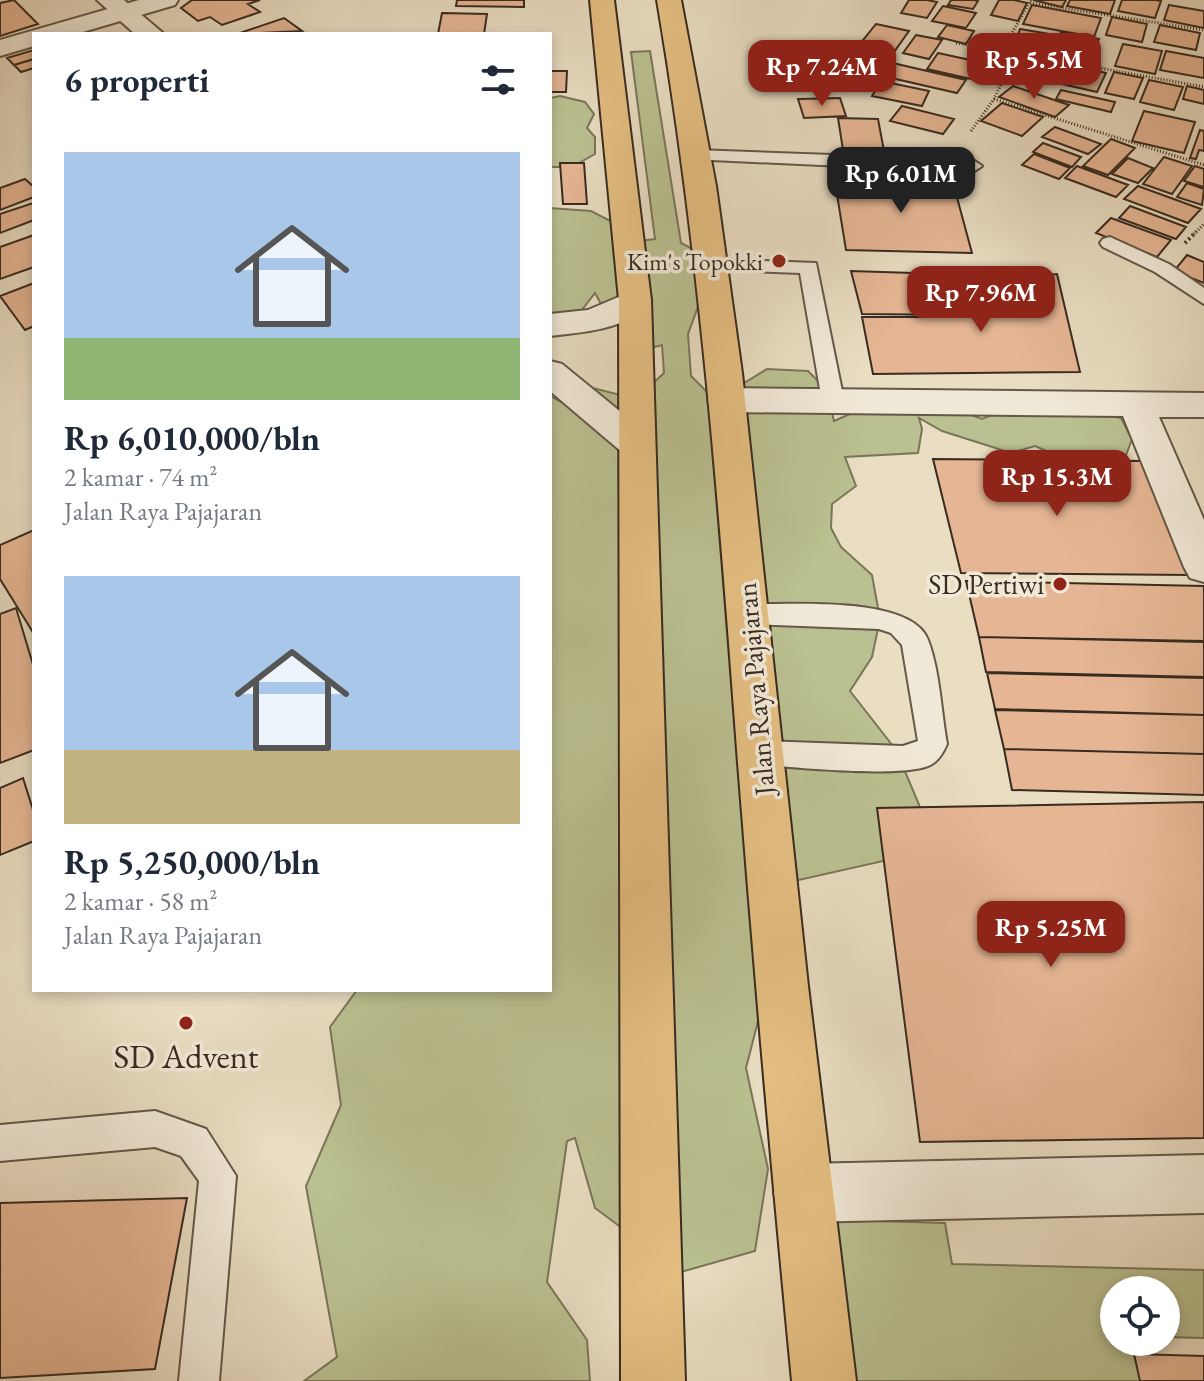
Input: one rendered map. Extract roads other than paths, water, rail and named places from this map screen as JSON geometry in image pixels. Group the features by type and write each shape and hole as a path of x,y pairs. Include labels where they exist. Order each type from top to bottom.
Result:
{"highway":[{"name":"Jalan Raya Pajajaran","path":"602,0 646,23 696,155 726,400 824,1381"},
{"name":"Jalan Raya Pajajaran","path":"646,23 635,300 653,1381"}],"street":[{"path":"54,32 117,6 166,0"},
{"path":"117,6 149,32"},
{"path":"0,48 32,39"},
{"path":"552,325 595,320 635,300"},
{"path":"552,374 636,444"},
{"path":"726,400 1204,405"},
{"path":"1136,405 1204,567"},
{"path":"803,1193 1204,1184"}],"lane":[{"path":"696,155 973,166"},
{"path":"1110,243 1162,268 1204,298"},
{"path":"710,265 809,267 833,401"},
{"path":"748,614 880,619 900,626 915,641 933,744 923,755 903,758 761,753"},
{"path":"0,1143 155,1129 193,1142 218,1176 199,1381"}],"place":[{"name":"Kim's Topokki","path":"779,261"},
{"name":"SD Pertiwi","path":"1060,584"},
{"name":"SD Advent","path":"186,1023"}]}
